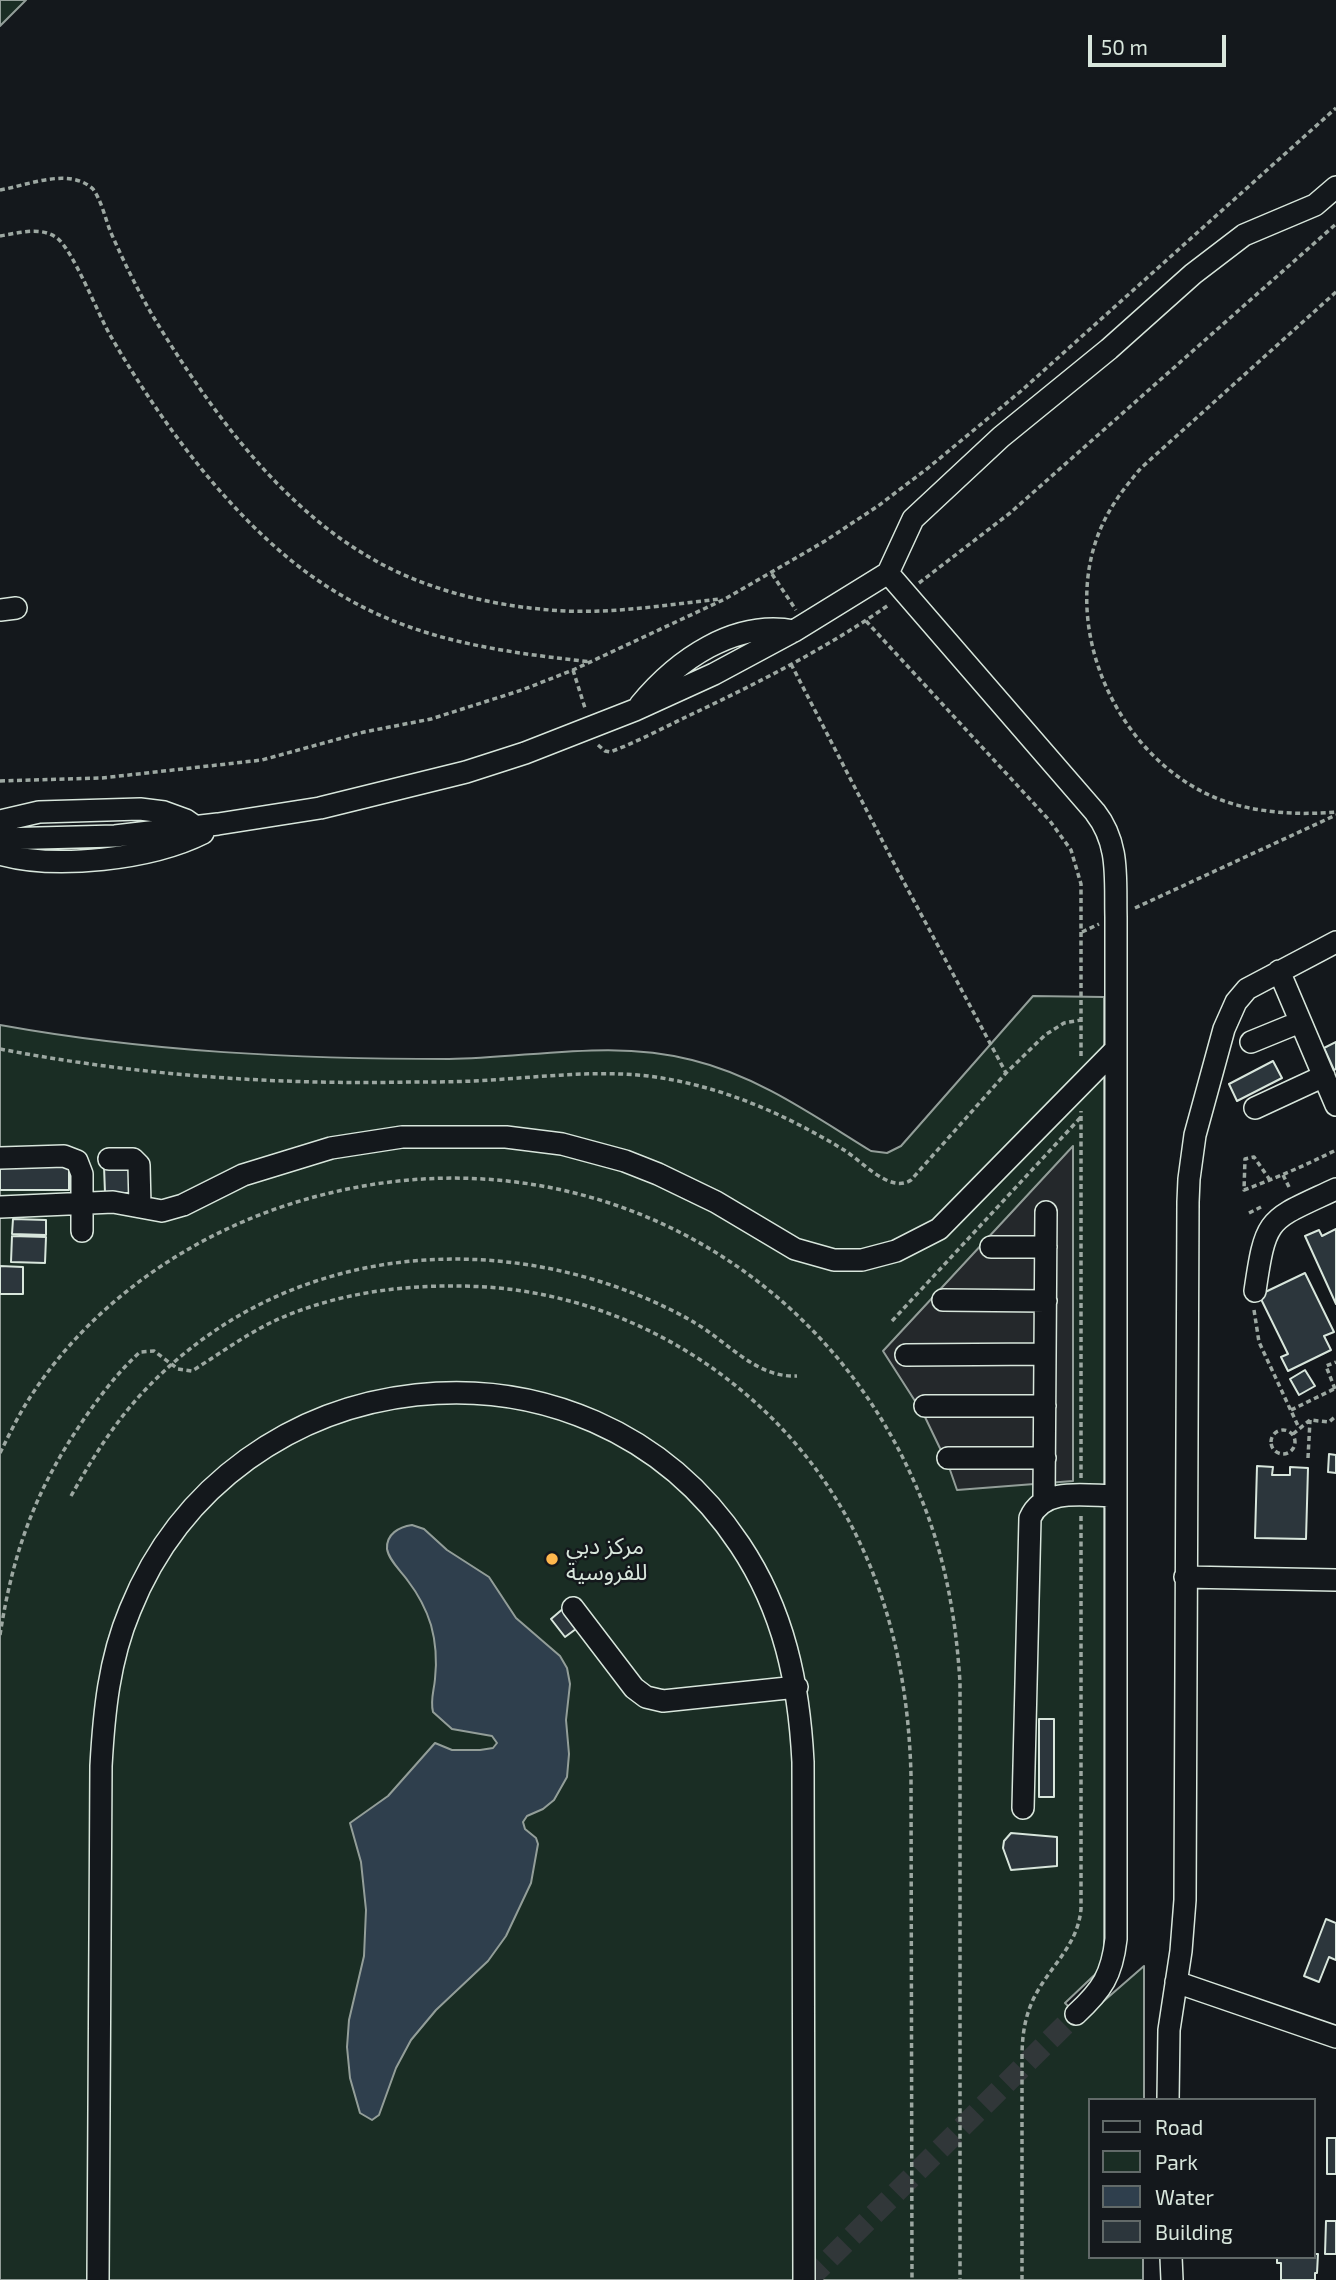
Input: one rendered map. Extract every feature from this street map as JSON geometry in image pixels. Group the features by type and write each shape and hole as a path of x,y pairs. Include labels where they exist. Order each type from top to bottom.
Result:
{"street":[{"path":"0,839 114,836 196,827 320,808 466,772 591,729 714,674 794,631 888,573 913,519 1001,437 1101,356 1193,274 1244,235 1315,205 1336,187"},
{"path":"888,573 1104,824 1114,853 1116,1939 1114,1959 1107,1978 1096,1996 1076,2014"},
{"path":"0,821 39,812 141,809 164,812 196,827"},
{"path":"0,854 45,862 138,855 184,842 218,824"},
{"path":"1168,2098 1168,2031 1185,1900 1188,1202 1191,1156 1228,1016 1236,1002 1247,989 1336,942"},
{"path":"1279,971 1336,1105"},
{"path":"1251,1042 1300,1021"},
{"path":"0,1207 113,1202 162,1211 173,1209 243,1175 331,1148 402,1137 506,1137 562,1144 625,1161 708,1198 795,1249 834,1260 862,1259 895,1251 939,1229 1116,1049"},
{"path":"1255,1108 1324,1076"},
{"path":"0,1158 74,1158 82,1170 82,1231"},
{"path":"109,1159 133,1159 139,1165 140,1206"},
{"path":"1255,1291 1262,1248 1269,1228 1286,1212 1336,1189"},
{"path":"1044,1500 1046,1212"},
{"path":"992,1247 1046,1247"},
{"path":"943,1300 1046,1301"},
{"path":"906,1355 1045,1354"},
{"path":"98,2280 100,1795 107,1690 121,1634 148,1573 174,1532 211,1489 256,1453 307,1424 360,1405 414,1394 485,1393 533,1401 581,1417 632,1442 659,1461 684,1481 722,1520 751,1561 772,1602 790,1655 800,1709 804,1801 804,2280"},
{"path":"925,1406 1045,1406"},
{"path":"948,1458 1045,1458"},
{"path":"1023,1808 1028,1526 1033,1511 1044,1500 1060,1496 1116,1496"},
{"path":"1185,1577 1336,1580"},
{"path":"573,1608 634,1688 646,1698 672,1701 796,1687"},
{"path":"1176,1982 1336,2037"},
{"path":"1171,2259 1172,2280"}],"path":[{"path":"0,781 116,777 262,760 364,732 444,716 522,690 593,662 725,599 772,573 878,506 957,444 1056,360 1336,108"},
{"path":"0,190 65,178 80,180 93,189 136,285 171,345 216,410 295,501 340,539 365,555 437,587 521,607 551,611 615,611 725,599"},
{"path":"573,670 591,729 601,749 610,752 791,664 866,621 1010,513 1336,224"},
{"path":"0,236 40,231 59,239 110,334 183,443 249,522 315,579 365,608 448,640 509,653 593,662"},
{"path":"1336,292 1141,468 1120,494 1100,530 1093,550 1087,593 1094,654 1111,697 1139,739 1168,768 1201,791 1239,805 1280,812 1336,813"},
{"path":"791,664 892,861 1006,1073"},
{"path":"1082,932 1336,813"},
{"path":"0,1049 97,1065 248,1079 408,1083 579,1073 660,1078 718,1091 777,1113 858,1158 886,1181 899,1185 911,1180 1006,1073 1050,1030 1081,1020"},
{"path":"892,1321 1081,1117"},
{"path":"1270,1181 1254,1157 1245,1159 1244,1190 1270,1181 1336,1150"},
{"path":"0,1452 29,1399 51,1369 101,1315 152,1273 199,1243 239,1223 275,1208 350,1188 424,1179 496,1180 531,1184 602,1199 656,1220 697,1242 727,1260 782,1302 852,1376 891,1436 924,1504 936,1539 953,1610 960,1682 960,2280"},
{"path":"71,1496 125,1413 172,1364 210,1334 243,1312 297,1286 377,1265 436,1259 527,1264 615,1287 643,1297 695,1323 760,1368 783,1376 797,1376"},
{"path":"0,1635 11,1575 37,1499 73,1436 103,1393 141,1352 154,1351 183,1371 192,1371 263,1325 338,1298 432,1286 505,1288 537,1293 597,1309 637,1325 677,1345 741,1389 768,1413 801,1450 836,1499 865,1552 894,1636 905,1690 911,1775 912,2280"},
{"path":"1255,1291 1254,1319 1259,1342 1299,1428"},
{"path":"1290,1410 1336,1389 1326,1366 1336,1362"},
{"path":"1293,1434 1310,1420 1329,1422 1336,1416"},
{"path":"1308,1458 1310,1420"},
{"path":"1283,1430 1293,1434 1296,1444 1289,1453 1278,1453 1274,1450 1271,1445 1273,1435 1283,1430"}],"green space":[{"path":"0,0 26,0 0,26"},
{"name":"مركز دبي للفروسية","path":"1033,996 1104,997 1104,1966 1065,2003 1082,2020 1144,1966 1144,2098 1088,2098 1088,2259 1143,2259 1143,2280 0,2280 0,1025 168,1048 280,1055 449,1059 601,1050 662,1054 692,1060 740,1076 785,1098 871,1151 887,1153 901,1146"}],"shaded area":[{"path":"1073,1146 1073,1481 957,1490 924,1415 883,1351"}],"water":[{"path":"412,1525 424,1529 447,1550 489,1577 516,1618 560,1656 567,1668 570,1684 566,1720 569,1754 567,1777 554,1800 543,1809 527,1816 523,1822 525,1829 536,1838 538,1844 531,1883 506,1936 488,1961 436,2010 411,2040 396,2068 379,2115 372,2120 360,2113 350,2078 347,2047 349,2020 364,1956 366,1910 361,1862 350,1823 388,1796 435,1743 452,1750 480,1750 493,1748 497,1743 492,1736 452,1729 433,1712 436,1659 431,1625 418,1596 393,1562 387,1549 394,1532"}],"building":[{"path":"1336,1042 1336,1069 1334,1070 1324,1048"},
{"path":"1273,1061 1282,1078 1237,1101 1229,1084"},
{"path":"0,1162 69,1162 69,1190 0,1190"},
{"path":"104,1166 133,1166 133,1193 105,1193"},
{"path":"13,1219 46,1220 46,1235 12,1234"},
{"path":"1336,1229 1336,1304 1305,1236 1319,1230 1322,1236"},
{"path":"12,1236 46,1237 45,1263 11,1262"},
{"path":"0,1266 23,1267 23,1294 0,1294"},
{"path":"1305,1273 1334,1332 1324,1336 1331,1350 1288,1371 1281,1357 1288,1354 1259,1295"},
{"path":"1305,1370 1315,1386 1299,1395 1290,1379"},
{"path":"1329,1454 1336,1455 1336,1473 1328,1472"},
{"path":"1257,1466 1273,1467 1272,1475 1290,1475 1290,1467 1308,1468 1306,1539 1255,1538"},
{"path":"565,1607 580,1626 565,1637 551,1619"},
{"path":"1039,1719 1054,1719 1054,1797 1039,1797"},
{"path":"1011,1833 1057,1837 1057,1866 1011,1870 1003,1848 1004,1841"},
{"path":"1326,1919 1336,1923 1336,1960 1329,1957 1319,1982 1304,1976"},
{"path":"1327,2138 1336,2138 1336,2174 1327,2174"},
{"path":"1326,2221 1336,2221 1336,2254 1325,2254"},
{"path":"1315,2254 1318,2254 1315,2280 1281,2280 1281,2263 1277,2263 1277,2259 1315,2259"}],"tunnel":[{"path":"808,2280 1076,2014"}],"place":[{"name":"مركز دبي للفروسية","path":"552,1559"}]}
